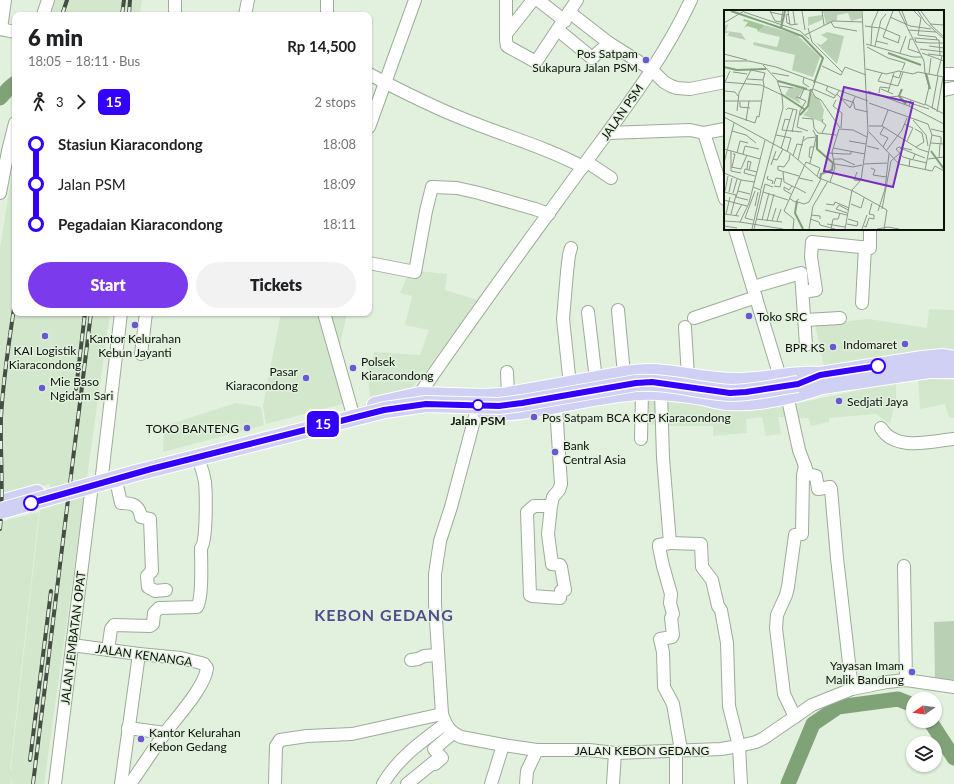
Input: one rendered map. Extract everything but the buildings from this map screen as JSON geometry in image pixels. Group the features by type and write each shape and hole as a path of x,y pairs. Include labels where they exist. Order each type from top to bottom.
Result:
{"main road":[{"path":"422,401 454,410 501,414 524,412 602,396 642,392 673,393 726,402 763,400 820,381 922,359 943,357 954,359"},
{"path":"0,518 10,505 102,475 275,430 422,401 508,396 624,374 649,372 738,381 808,374 820,381 928,370 954,370"},
{"path":"0,511 136,473 339,420 402,407 440,404 499,406 636,383 652,382 730,393 793,390"},
{"path":"10,505 91,493 200,464 360,413"}],"street":[{"path":"5,0 0,29 12,31"},
{"path":"43,12 48,0"},
{"path":"175,0 175,12"},
{"path":"246,12 248,0"},
{"path":"327,0 327,12"},
{"path":"372,119 415,0"},
{"path":"506,0 507,46 536,62 577,0"},
{"path":"506,34 533,0"},
{"path":"538,0 564,21 609,43 652,70 664,82 677,88 690,89 724,82"},
{"name":"JALAN PSM","path":"422,401 483,303 608,134 652,70 679,26 691,0"},
{"path":"564,21 568,39 592,58 609,43"},
{"path":"372,76 435,107 585,164 611,178"},
{"path":"944,90 954,88"},
{"path":"608,134 690,130 704,133 724,128"},
{"path":"704,133 724,196"},
{"path":"0,193 12,136"},
{"path":"372,264 415,272 432,187 457,188 479,193 549,214"},
{"path":"734,230 780,377"},
{"path":"803,292 816,290 811,257 812,242 870,248 870,230"},
{"path":"570,385 563,319 567,272 571,248"},
{"path":"862,303 865,248"},
{"path":"694,318 801,273 806,345"},
{"path":"618,310 624,374"},
{"path":"588,312 596,380"},
{"path":"102,475 121,316"},
{"path":"141,354 146,316"},
{"path":"325,316 360,413"},
{"path":"805,320 840,318"},
{"path":"685,327 688,377"},
{"path":"507,372 508,396"},
{"path":"793,390 797,442 804,464 808,474 816,476 818,489 831,488 837,558 852,688"},
{"path":"641,440 642,392"},
{"path":"661,392 663,458 670,543"},
{"path":"551,506 534,506 527,512 530,595 560,598 561,591 565,590 561,567 560,565 552,564 549,543 551,506 553,497 559,490 561,484 556,406"},
{"path":"407,784 434,762 435,764 442,758 434,749 447,724 438,655 435,574 440,541 451,507 476,413"},
{"path":"881,428 883,432 896,441 904,443 954,439"},
{"path":"108,650 111,628 114,625 150,626 153,624 154,613 159,608 199,606 202,548 204,545 206,487 200,464"},
{"path":"797,717 784,694 776,622 788,587 795,536 802,534 804,464"},
{"path":"117,485 121,503 130,503 134,505 140,510 141,517 150,519 152,571 147,576 148,586 151,590 155,591 166,590"},
{"name":"JALAN JEMBATAN OPAT","path":"55,784 91,493"},
{"path":"676,784 679,750 673,704 664,687 663,652 660,640 672,637 673,635 671,618 673,614 670,601 671,595 662,566 659,547 660,545 670,543 700,543 702,567 709,575 718,606 721,610 728,663 729,706 739,746 741,784"},
{"path":"904,566 906,680"},
{"name":"JALAN KENANGA","path":"72,645 181,658 204,664 207,668 202,682 191,700 165,733"},
{"path":"121,784 139,654"},
{"path":"411,660 438,655"},
{"name":"JALAN KEBON GEDANG","path":"447,724 461,737 537,750 589,750 614,752 721,749 756,742 797,717 812,705 852,688 906,680 954,687"},
{"path":"275,784 276,746 278,741 282,739 352,734 447,724"},
{"path":"383,784 388,775 402,759 447,724"},
{"path":"128,728 165,733 135,783"},
{"path":"492,784 503,745"},
{"path":"526,784 528,771 537,750"},
{"path":"614,752 614,784"}],"shaded area":[{"path":"53,0 142,0 140,12 50,12"},
{"path":"12,173 12,316 110,316 44,784 12,784 12,777 11,784 0,784 0,522 39,512 10,769 13,770 11,768 40,510 51,507 50,484 0,498 0,248"},
{"path":"410,270 447,274 445,290 477,300 421,378 412,387 403,392 370,397 367,364 372,364 374,352 420,355 429,330 405,325 412,296 400,293"},
{"path":"929,309 954,310 954,353 897,357 824,366 815,324 869,319 927,328"},
{"name":"Pasar Kiaracondong","path":"280,316 346,316 338,354 350,402 266,424 263,406"},
{"path":"918,378 954,380 954,418 949,417 945,404 920,409"},
{"path":"896,382 896,399 890,424 876,414 829,418 829,422 811,426 808,418 778,417 781,434 766,436 762,417 746,419 747,433 713,436 713,426 643,424 644,393 745,411 799,403"},
{"path":"236,403 261,407 264,425 163,452 164,426"},
{"path":"954,621 954,682 935,680 934,622"}],"waterway":[{"path":"0,98 12,85"},
{"path":"788,784 813,724 838,707 898,699 906,702"},
{"path":"935,728 954,758"}],"railway":[{"path":"63,12 67,0"},
{"path":"122,12 124,0"},
{"path":"129,12 130,0"},
{"path":"0,529 2,501 1,418 6,360 13,316"},
{"path":"76,389 85,316"},
{"path":"33,784 91,316"},
{"path":"30,760 51,591"}],"bus line":[{"name":"15","path":"31,503 151,469 339,420 408,406 426,404 499,406 636,383 652,382 730,393 746,392 798,384 820,375 878,366"}],"place":[{"name":"Pos Satpam Sukapura Jalan PSM","path":"646,60"},
{"name":"Toko SRC","path":"749,316"},
{"name":"Kantor Kelurahan Kebun Jayanti","path":"135,325"},
{"name":"KAI Logistik Kiaracondong","path":"45,336"},
{"name":"Indomaret","path":"905,344"},
{"name":"BPR KS","path":"833,347"},
{"name":"Polsek Kiaracondong","path":"353,368"},
{"name":"Pasar Kiaracondong","path":"306,378"},
{"name":"Mie Baso Ngidam Sari","path":"42,388"},
{"name":"Sedjati Jaya","path":"839,401"},
{"name":"Jalan PSM","path":"478,405"},
{"name":"Pos Satpam BCA KCP Kiaracondong","path":"534,417"},
{"name":"TOKO BANTENG","path":"247,428"},
{"name":"Bank Central Asia","path":"555,452"},
{"name":"Yayasan Imam Malik Bandung","path":"912,672"},
{"name":"Kantor Kelurahan Kebon Gedang","path":"141,739"}],"district":[{"name":"KEBON GEDANG","path":"384,614"}]}
